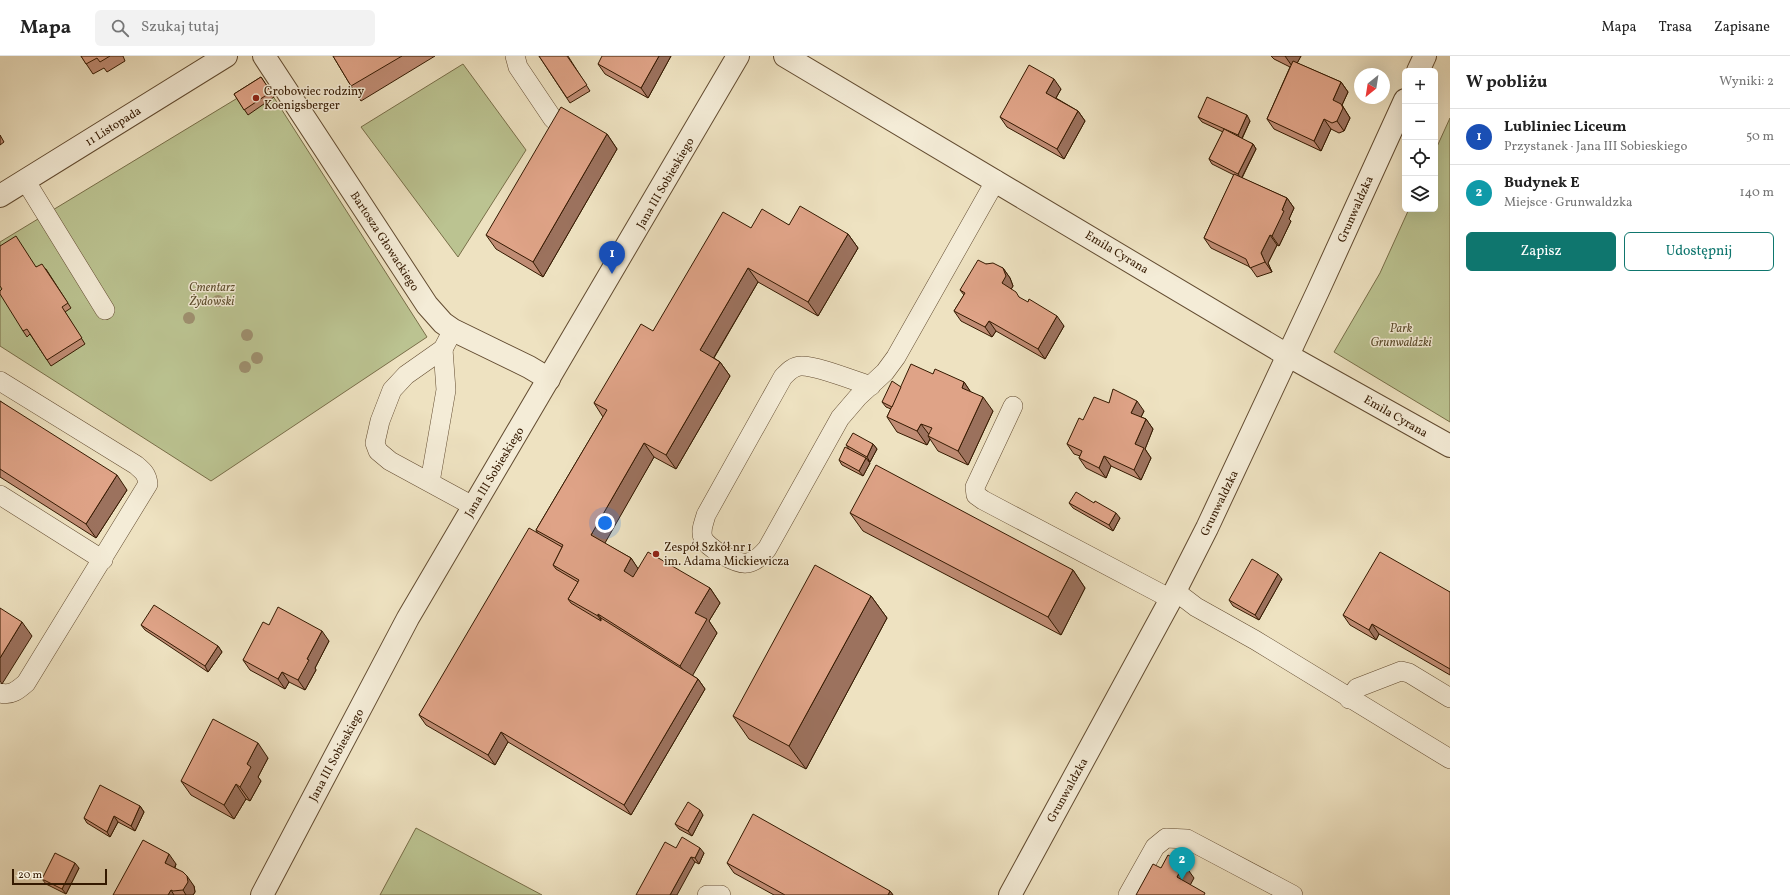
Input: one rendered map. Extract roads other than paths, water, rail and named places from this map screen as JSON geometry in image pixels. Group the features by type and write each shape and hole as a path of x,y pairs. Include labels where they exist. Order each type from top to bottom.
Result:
{"street":[{"name":"11 Listopada","path":"0,196 226,56"},
{"name":"Bartosza Głowackiego","path":"264,56 427,305 440,320 448,339 529,367 549,379"},
{"name":"Jana III Sobieskiego","path":"262,895 408,618 738,56"},
{"name":"Emila Cyrana","path":"785,56 996,180 1287,355 1450,446"},
{"path":"1419,68 1425,56"},
{"name":"Grunwaldzka","path":"1010,895 1173,595 1230,481 1403,104"}],"lane":[{"path":"515,56 518,67 553,119"},
{"path":"25,180 105,310"},
{"path":"871,386 811,367 800,365 791,369 783,377 706,515 702,528 703,540 711,548 737,562 748,563 758,559 766,549 840,418 853,402 871,386 886,372 996,180"},
{"path":"430,482 446,390 448,339"},
{"path":"448,339 406,375 392,390 375,443 378,451 383,456 473,506"},
{"path":"0,381 136,465 148,477 146,490 26,683 17,691 6,694 0,693"},
{"path":"1013,406 975,487 976,495 983,500 1196,607 1255,640 1450,760"},
{"path":"0,494 103,560"},
{"path":"1350,699 1357,688 1401,671 1450,698"},
{"path":"1128,895 1155,846 1166,838 1187,838 1293,895"},
{"path":"706,895 721,895"}],"place":[{"name":"Grobowiec rodziny Koenigsberger","path":"256,98"},
{"name":"Lubliniec Liceum","path":"612,274"},
{"name":"Zespół Szkół nr 1 im. Adama Mickiewicza","path":"656,554"},
{"name":"Budynek E","path":"1182,880"}],"park label":[{"name":"Cmentarz Żydowski","path":"212,294"},
{"name":"Park Grunwaldzki","path":"1401,335"}]}
